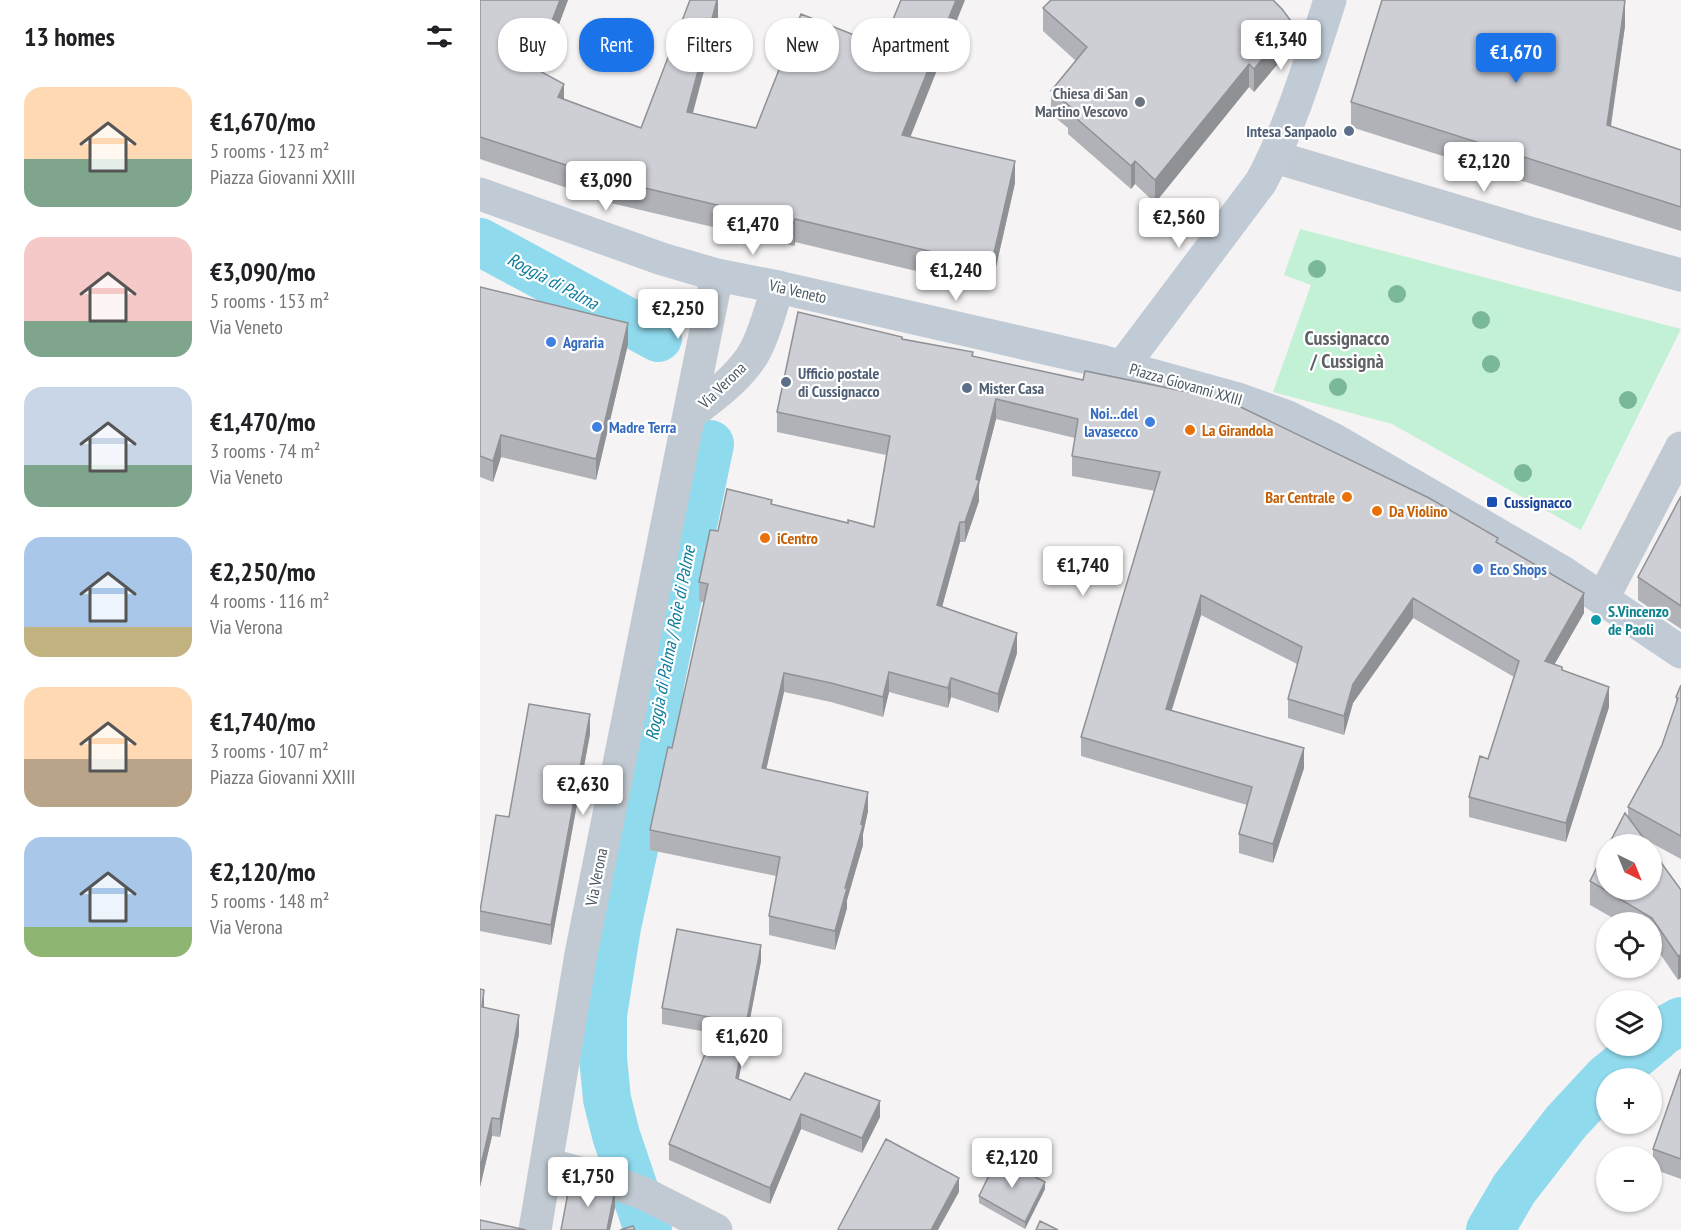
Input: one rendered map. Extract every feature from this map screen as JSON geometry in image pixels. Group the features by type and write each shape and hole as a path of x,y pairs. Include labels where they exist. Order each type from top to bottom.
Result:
{"street":[{"name":"Piazza Giovanni XXIII","path":"1330,0 1299,98 1275,157 1261,182 1122,367 1241,400 1288,417 1353,451 1561,571 1603,598"},
{"path":"1275,157 1530,233 1681,275"},
{"name":"Via Veneto","path":"480,194 662,259 717,275 778,287 1122,367"},
{"name":"Via Verona","path":"535,1230 581,954 717,275"},
{"name":"Via Verona","path":"690,414 733,379 756,350 778,287"},
{"path":"1681,448 1603,598 1681,652"},
{"path":"546,1164 610,1181 645,1194 716,1230"}],"green space":[{"path":"1300,229 1681,329 1581,530 1392,424 1273,392 1311,285 1284,275"}],"building":[{"path":"480,0 560,0 553,18 498,18 498,72 542,72 564,84 558,97 641,128 666,63 666,72 698,72 687,112 756,128 778,72 839,72 839,29 851,34 851,72 927,72 902,135 1015,161 991,266 795,219 794,223 615,181 480,137"},
{"path":"690,0 717,0 712,18 683,18"},
{"path":"901,0 956,0 949,18 894,18"},
{"name":"Chiesa di San Martino Vescovo","path":"1051,0 1273,0 1291,21 1281,37 1254,69 1249,64 1155,180 1135,161 1131,166 1068,111 1072,108 1051,91 1087,47 1043,8"},
{"path":"1382,0 1625,1 1607,125 1681,150 1681,207 1351,102"},
{"path":"801,14 811,18 799,18"},
{"path":"480,287 628,323 596,459 501,435 493,461 480,456"},
{"path":"798,312 902,337 902,339 973,352 972,356 1083,380 1085,371 1226,400 1429,498 1498,538 1496,542 1584,593 1545,661 1562,667 1562,670 1609,687 1566,823 1469,797 1480,756 1488,759 1519,661 1413,598 1353,684 1344,716 1288,699 1302,647 1201,595 1166,709 1304,748 1273,844 1239,834 1252,787 1081,737 1160,472 1072,456 1078,419 996,399 976,479 979,481 965,522 960,522 937,605 1017,633 998,694 951,678 948,688 889,672 883,697 784,673 762,768 868,792 861,824 863,825 835,931 769,916 780,857 650,830 668,747 672,748 708,584 699,582 710,530 718,531 727,489 772,500 771,504 874,527 890,436 777,412"},
{"path":"1681,496 1681,606 1638,577"},
{"path":"1681,685 1681,836 1628,807 1662,745"},
{"path":"529,704 590,714 551,925 480,911 496,815 509,817"},
{"path":"1625,813 1641,834 1614,834"},
{"path":"1662,864 1681,890 1681,954 1678,956 1662,933 1662,912 1642,912 1622,900 1662,900"},
{"path":"1596,869 1596,885 1590,881"},
{"path":"677,929 761,945 736,1078 790,1100 805,1073 880,1101 862,1138 801,1114 770,1188 669,1144 719,1019 662,1008"},
{"path":"480,989 484,990 482,1007 519,1015 500,1119 492,1118 480,1169"},
{"path":"1681,1069 1681,1159 1662,1152 1662,1146 1654,1146 1658,1134 1662,1134 1662,1123"},
{"path":"886,1139 959,1178 931,1230 839,1230 838,1229"},
{"path":"998,1157 1045,1182 1025,1222 979,1196"},
{"path":"570,1182 615,1189 607,1230 561,1230"},
{"path":"480,1220 526,1230 480,1230"},
{"path":"1040,1221 1058,1230 1036,1230"},
{"path":"633,1226 635,1230 620,1230"}],"waterway":[{"name":"Roggia di Palma","path":"480,242 658,338"},
{"name":"Roggia di Palma / Roie di Palme","path":"648,1230 616,1135 607,1099 603,1058 603,1015 617,927 634,849 661,679 710,444"},
{"name":"Roggia di Palma / Roie di Palme","path":"1662,1032 1681,1021"},
{"name":"Roggia di Palma / Roie di Palme","path":"1619,1068 1634,1056"},
{"name":"Roggia di Palma / Roie di Palme","path":"1490,1230 1514,1189 1566,1122 1596,1090"}],"place":[{"name":"Chiesa di San Martino Vescovo","path":"1140,102"},
{"name":"Intesa Sanpaolo","path":"1349,131"},
{"name":"Agraria","path":"551,342"},
{"name":"Ufficio postale di Cussignacco","path":"786,382"},
{"name":"Mister Casa","path":"967,388"},
{"name":"Noi...del lavasecco","path":"1150,422"},
{"name":"Madre Terra","path":"597,427"},
{"name":"La Girandola","path":"1190,430"},
{"name":"Bar Centrale","path":"1347,497"},
{"name":"Cussignacco","path":"1492,502"},
{"name":"Da Violino","path":"1377,511"},
{"name":"iCentro","path":"765,538"},
{"name":"Eco Shops","path":"1478,569"},
{"name":"S.Vincenzo de Paoli","path":"1596,620"}],"district":[{"name":"Cussignacco / Cussignà","path":"1347,350"}]}
